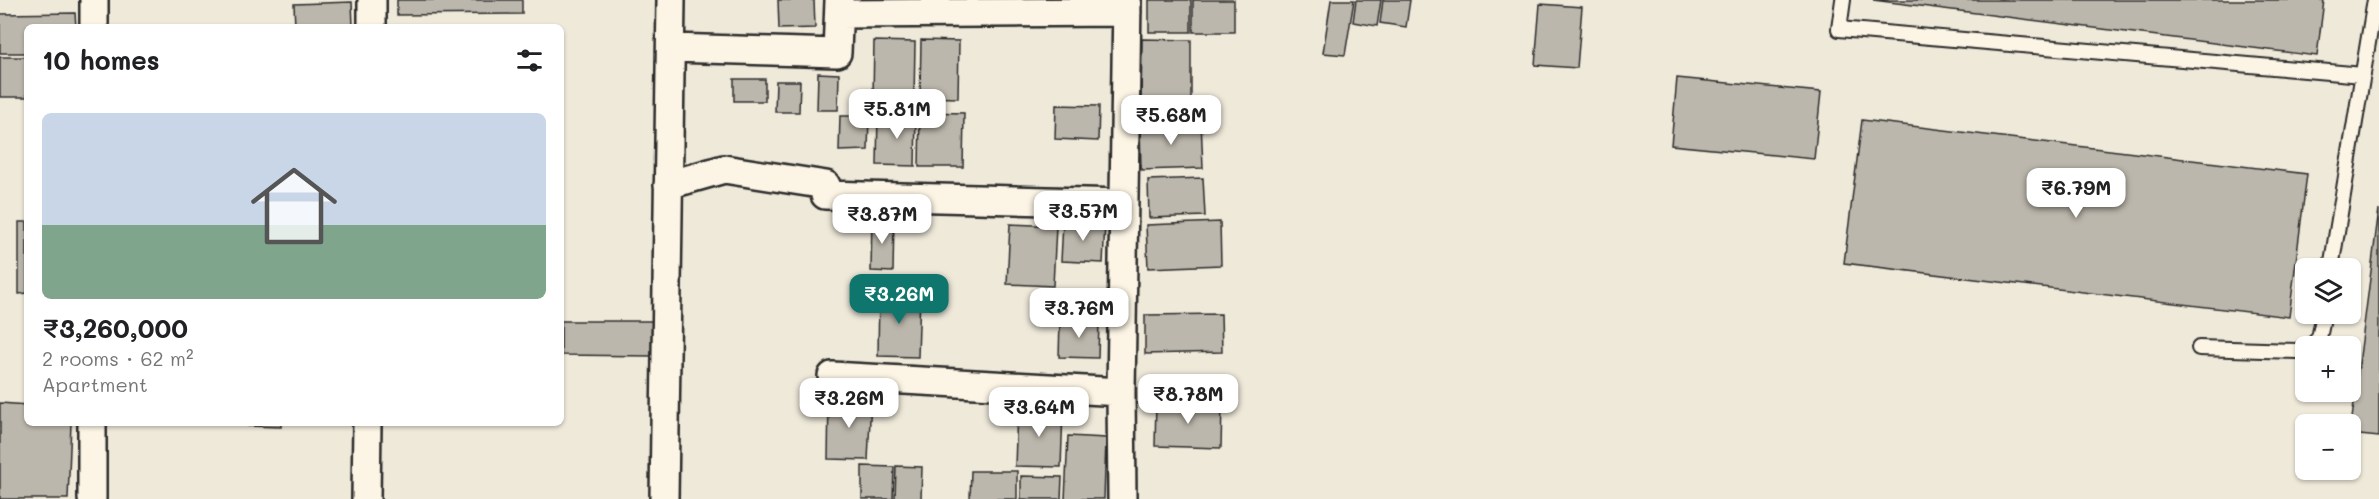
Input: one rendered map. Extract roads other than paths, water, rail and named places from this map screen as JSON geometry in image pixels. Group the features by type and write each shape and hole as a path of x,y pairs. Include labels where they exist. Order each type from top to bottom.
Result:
{"street":[{"path":"94,0 94,24"},
{"path":"372,0 372,24"},
{"path":"664,499 671,0"},
{"path":"671,48 837,53 840,7 1127,6 1121,392 1122,499"},
{"path":"668,185 724,169 826,190 1124,203"},
{"path":"832,376 1121,392"},
{"path":"92,426 92,499"},
{"path":"366,499 367,426"}],"lane":[{"path":"1843,0 1839,29 2363,75"},
{"path":"2333,258 2375,0"},
{"path":"2199,348 2295,351"}]}
